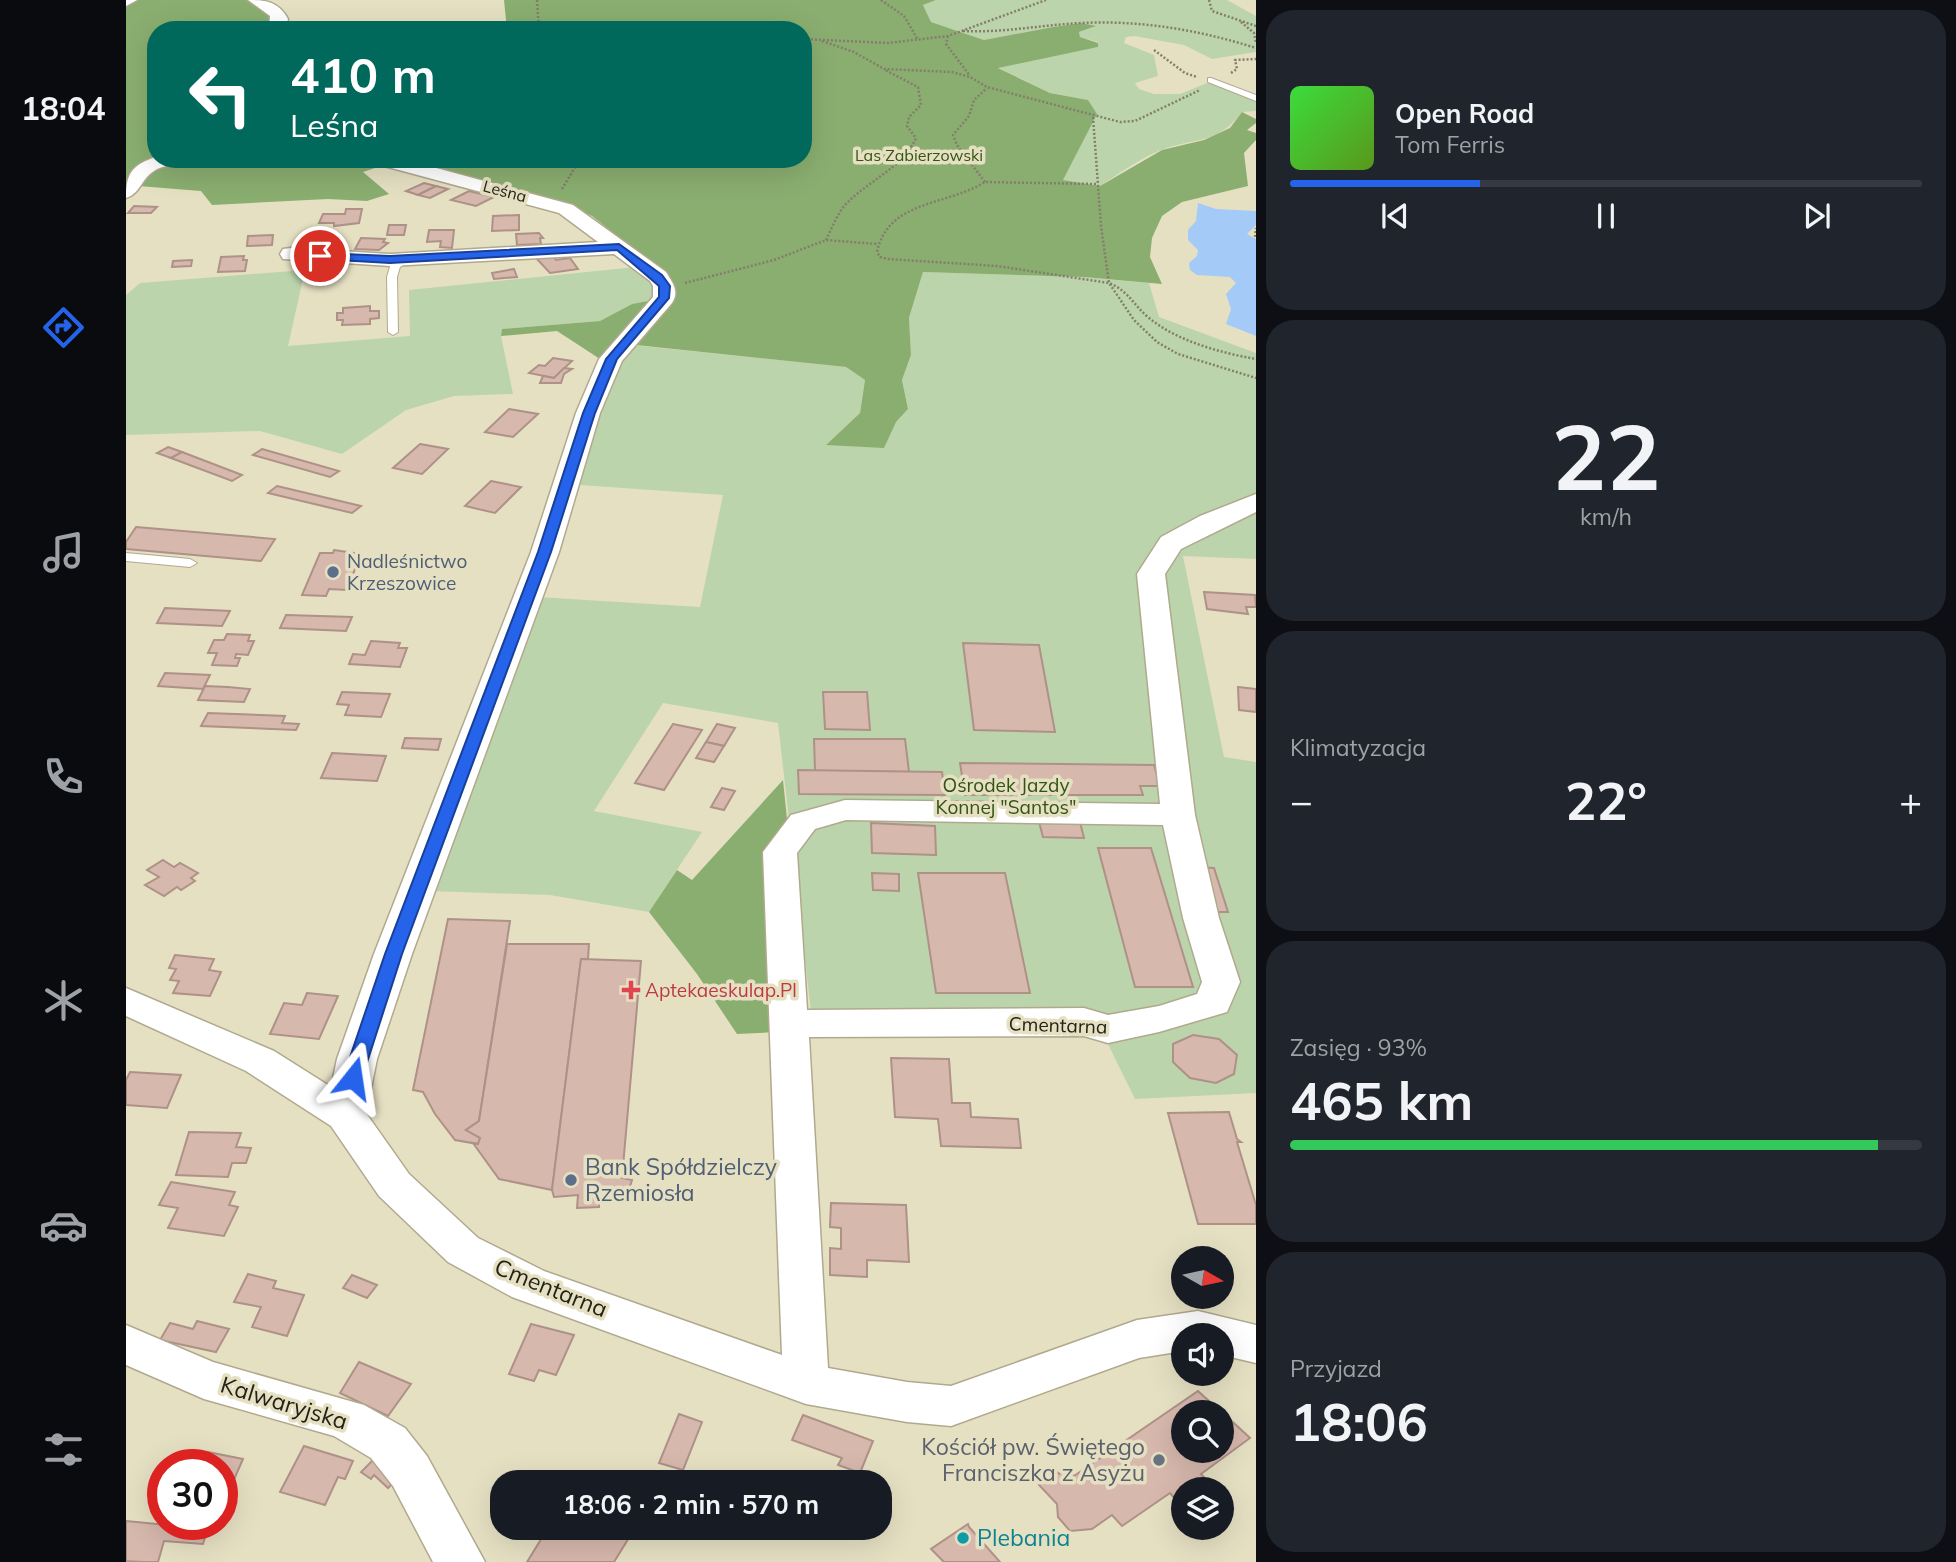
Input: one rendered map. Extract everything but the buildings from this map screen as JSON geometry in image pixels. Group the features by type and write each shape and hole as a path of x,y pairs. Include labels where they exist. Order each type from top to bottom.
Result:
{"street":[{"path":"256,0 277,13 279,21"},
{"path":"126,191 147,167"},
{"name":"Leśna","path":"414,168 566,209 658,277 664,289"},
{"path":"291,254 408,259 619,247"},
{"path":"345,1115 357,1059 393,954 545,552 589,413 611,359 653,313 664,298 664,289"},
{"name":"Cmentarna","path":"789,1024 1084,1022 1108,1028 1158,1019 1213,1003 1221,982 1201,918 1178,815 1152,574 1171,543 1256,502"},
{"path":"806,1384 780,852 803,822 845,810 1178,815"},
{"name":"Cmentarna","path":"126,1001 260,1061 345,1115 394,1185 463,1250 528,1284 806,1384 907,1402 951,1406 1137,1339 1171,1334"},
{"name":"Cmentarna","path":"1234,1339 1256,1345"},
{"name":"Kalwaryjska","path":"126,1344 204,1379 347,1419 388,1443 410,1471 460,1562"}],"lane":[{"path":"1211,80 1256,98"},
{"path":"393,332 392,277 395,265 408,259"},
{"path":"126,556 190,562"}],"path":[{"path":"537,0 538,21"},
{"path":"881,0 899,9 910,20 918,40"},
{"path":"812,40 918,40 948,36 1046,0"},
{"path":"1209,0 1212,11 1256,26"},
{"path":"1238,19 1254,33 1256,43"},
{"path":"963,30 999,32 1083,23 1150,23 1228,39 1256,48"},
{"path":"948,36 946,44 970,76 987,88 1120,122 1135,121 1147,113 1196,94 1211,80 1229,75 1237,69 1235,60 1256,59"},
{"path":"822,41 854,52 918,88 923,102 920,110 909,117 907,126 916,138 912,146 884,175 846,203 827,240"},
{"path":"1154,50 1185,73 1211,80"},
{"path":"884,69 937,70 970,76"},
{"path":"985,182 978,168 953,142 953,135 969,116 974,100 987,88"},
{"path":"1093,117 1096,184 1109,283 1134,320 1157,342 1178,354 1256,378"},
{"path":"546,203 559,194 575,168"},
{"path":"1096,184 985,182 977,189 918,207 895,218 882,231 877,244 880,257 888,260 997,266 1109,283 1127,289 1152,320 1237,357 1256,359"},
{"path":"664,289 774,260 827,240 877,244"}],"green space":[{"path":"126,0 247,0 259,3 270,12 271,21 147,21 147,168 375,168 363,172 389,194 367,201 328,199 212,205 201,191 126,185"},
{"name":"Las Zabierzowski","path":"504,0 936,0 923,5 931,22 984,40 1081,23 1096,26 1079,32 1080,37 1098,43 1098,47 998,68 1050,93 1088,100 1097,114 1063,180 1100,186 1162,150 1204,140 1230,128 1242,112 1256,119 1256,123 1247,130 1256,133 1256,140 1244,153 1248,186 1182,202 1162,216 1152,238 1150,257 1162,284 1084,277 923,272 909,318 911,355 902,380 908,409 896,422 884,448 826,445 860,413 865,380 846,367 617,343 600,359 557,331 501,336 502,329 600,321 632,304 658,299 653,264 592,216 548,198 440,168 812,168 812,21 506,21"},
{"path":"936,0 1227,0 1256,16 1256,52 1212,59 1184,45 1134,36 1126,37 1124,43 1154,55 1158,76 1135,83 1139,89 1154,94 1180,94 1207,83 1233,89 1256,102 1256,111 1242,112 1233,123 1215,135 1161,150 1100,186 1063,180 1088,100 1050,93 997,67 1098,47 1098,42 1080,37 1079,32 1094,27 1081,23 984,40 931,22 923,5"},
{"path":"636,267 656,285 658,299 632,304 600,321 502,329 501,336 513,394 454,396 406,410 342,454 260,431 126,435 126,295 140,283 305,270 288,346 410,336 409,290"},
{"name":"Ośrodek Jazdy Konnej \"Santos\"","path":"923,272 1084,277 1149,283 1159,317 1256,353 1256,559 1183,556 1224,757 1256,762 1256,1093 1135,1099 1103,1034 811,1012 778,723 663,703 594,811 702,832 649,912 550,895 429,891 538,597 700,607 723,495 580,485 611,379 632,345 846,367 865,380 860,413 827,444 896,422 908,409 902,380 911,355 909,319"},
{"path":"783,780 788,829 778,1032 737,1034 697,974 649,912 677,870 692,880"}],"water":[{"path":"1198,203 1216,209 1256,211 1256,225 1247,234 1256,239 1256,336 1226,324 1231,309 1226,294 1236,283 1230,277 1197,275 1190,270 1189,263 1197,256 1198,250 1188,240 1188,230 1196,221"}],"place":[{"name":"Nadleśnictwo Krzeszowice","path":"333,572"},
{"name":"Aptekaeskulap.Pl","path":"631,990"},
{"name":"Bank Spółdzielczy Rzemiosła","path":"571,1180"},
{"name":"Kościół pw. Świętego Franciszka z Asyżu","path":"1159,1460"},
{"name":"Plebania","path":"963,1538"}],"route":[{"path":"320,256 390,260 619,247 658,277 664,286 664,298 611,359 589,413 545,552 393,954 353,1078"}]}
